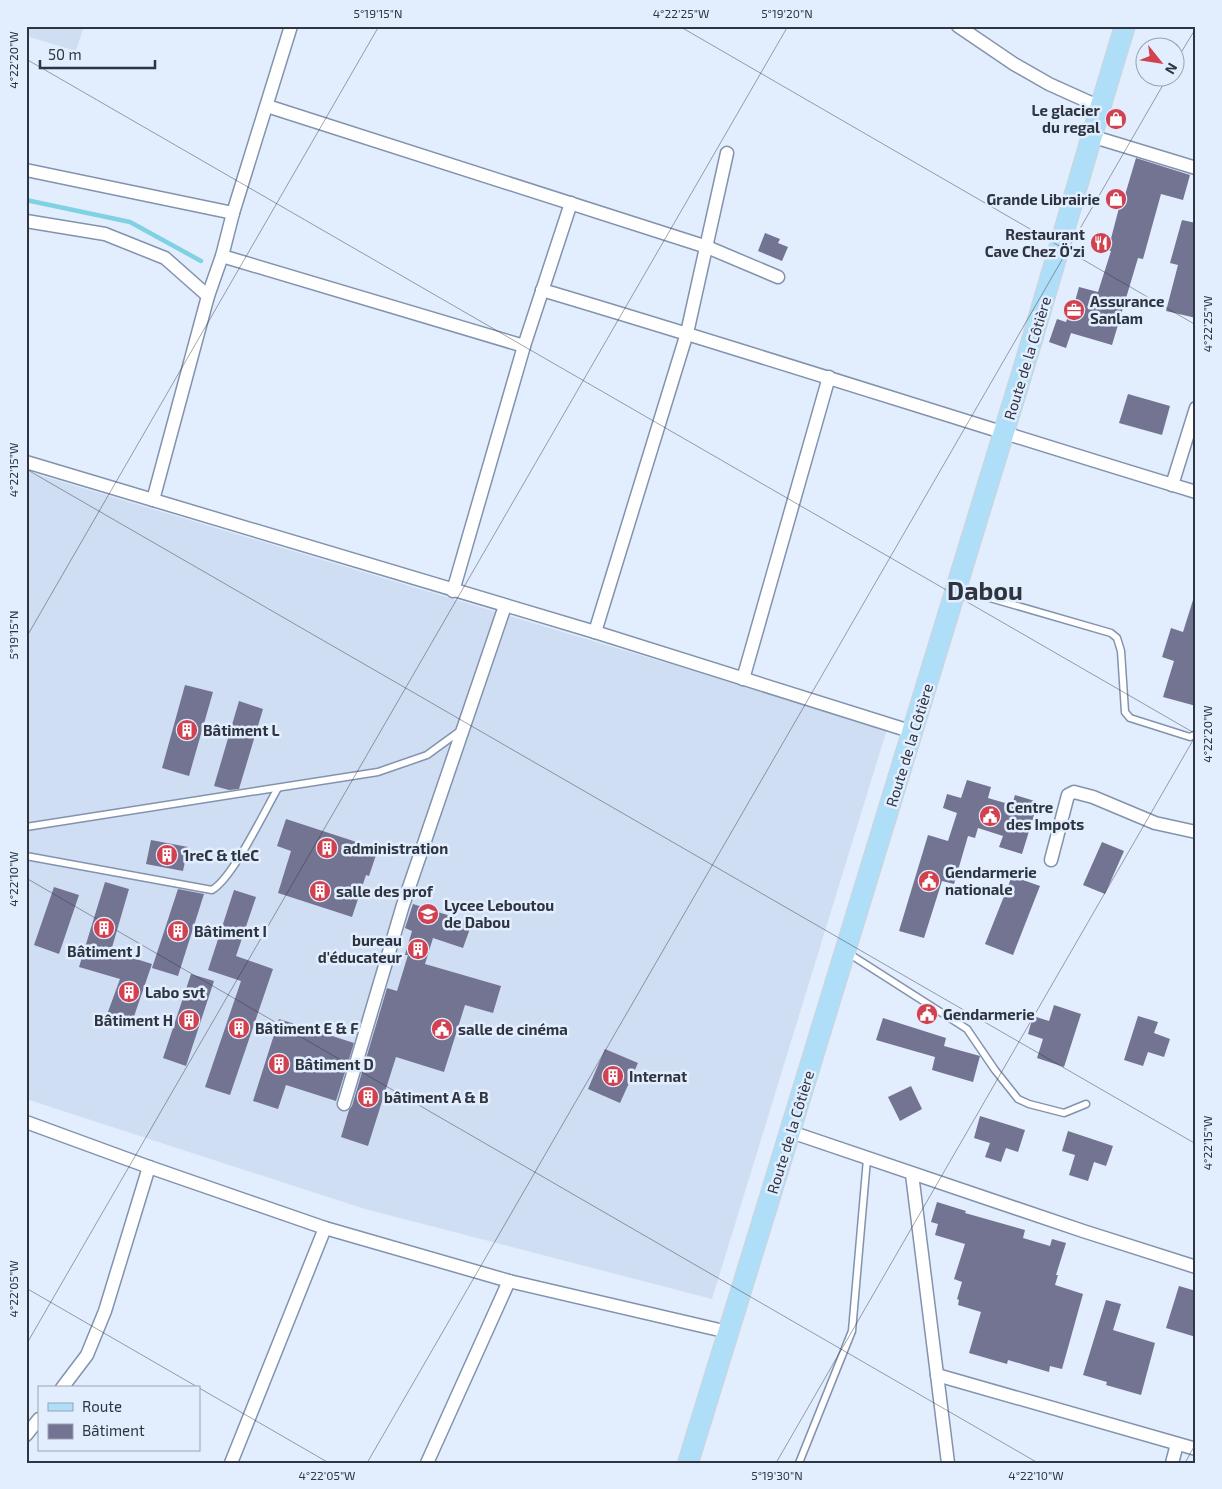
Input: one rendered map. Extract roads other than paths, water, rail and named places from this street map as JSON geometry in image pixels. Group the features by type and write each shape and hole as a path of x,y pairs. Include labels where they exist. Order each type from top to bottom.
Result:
{"main road":[{"name":"Route de la Côtière","path":"688,1463 1004,434 1125,26"}],"street":[{"path":"153,500 208,296 292,26"},
{"path":"958,26 1014,64 1049,84 1100,107"},
{"path":"267,106 708,247 778,278"},
{"path":"1091,136 1196,168"},
{"path":"594,632 687,333 708,247 727,152"},
{"path":"26,170 233,213"},
{"path":"453,591 524,346 571,202"},
{"path":"26,221 106,234 165,258 208,296"},
{"path":"222,256 524,346"},
{"path":"542,290 687,333 1004,434 1196,492"},
{"path":"742,679 829,377"},
{"path":"1172,485 1196,408"},
{"path":"26,462 594,632 913,732"},
{"path":"344,1104 403,905 505,606"},
{"path":"1051,860 1070,792 1093,797 1155,822 1196,832"},
{"path":"26,1122 325,1228 509,1281 728,1332"},
{"path":"791,1132 1083,1232 1196,1267"},
{"path":"64,1386 87,1355 105,1311 149,1167"},
{"path":"912,1174 948,1463"},
{"path":"231,1463 325,1228"},
{"path":"427,1463 509,1281"},
{"path":"937,1375 1196,1449"},
{"path":"26,1435 38,1420"},
{"path":"1172,1463 1177,1444"}],"lane":[{"path":"956,588 1111,633 1117,638 1121,651 1125,712 1130,718 1190,737 1196,734"},
{"path":"26,827 378,772 427,754 463,729"},
{"path":"26,856 212,890 220,885 232,870 278,788"},
{"path":"845,951 967,1028 1018,1099 1029,1104 1064,1113 1086,1104"},
{"path":"800,1463 852,1331 867,1159"}],"waterway":[{"path":"26,200 130,222 201,261"}],"place":[{"name":"Le glacier du regal","path":"1116,119"},
{"name":"Grande Librairie","path":"1116,199"},
{"name":"Restaurant Cave Chez Ö'zi","path":"1101,243"},
{"name":"Assurance Sanlam","path":"1074,310"},
{"name":"Bâtiment L","path":"187,730"},
{"name":"Centre des Impots","path":"990,816"},
{"name":"administration","path":"327,848"},
{"name":"1reC & tleC","path":"167,855"},
{"name":"Gendarmerie nationale","path":"929,881"},
{"name":"salle des prof","path":"320,891"},
{"name":"Lycee Leboutou de Dabou","path":"428,914"},
{"name":"Bâtiment J","path":"104,928"},
{"name":"Bâtiment I","path":"178,931"},
{"name":"bureau d'éducateur","path":"418,949"},
{"name":"Labo svt","path":"129,992"},
{"name":"Gendarmerie","path":"927,1014"},
{"name":"Bâtiment H","path":"189,1020"},
{"name":"Bâtiment E & F","path":"239,1028"},
{"name":"salle de cinéma","path":"442,1029"},
{"name":"Bâtiment D","path":"279,1064"},
{"name":"Internat","path":"613,1076"},
{"name":"bâtiment A & B","path":"368,1097"}],"district":[{"name":"Dabou","path":"985,590"}]}
